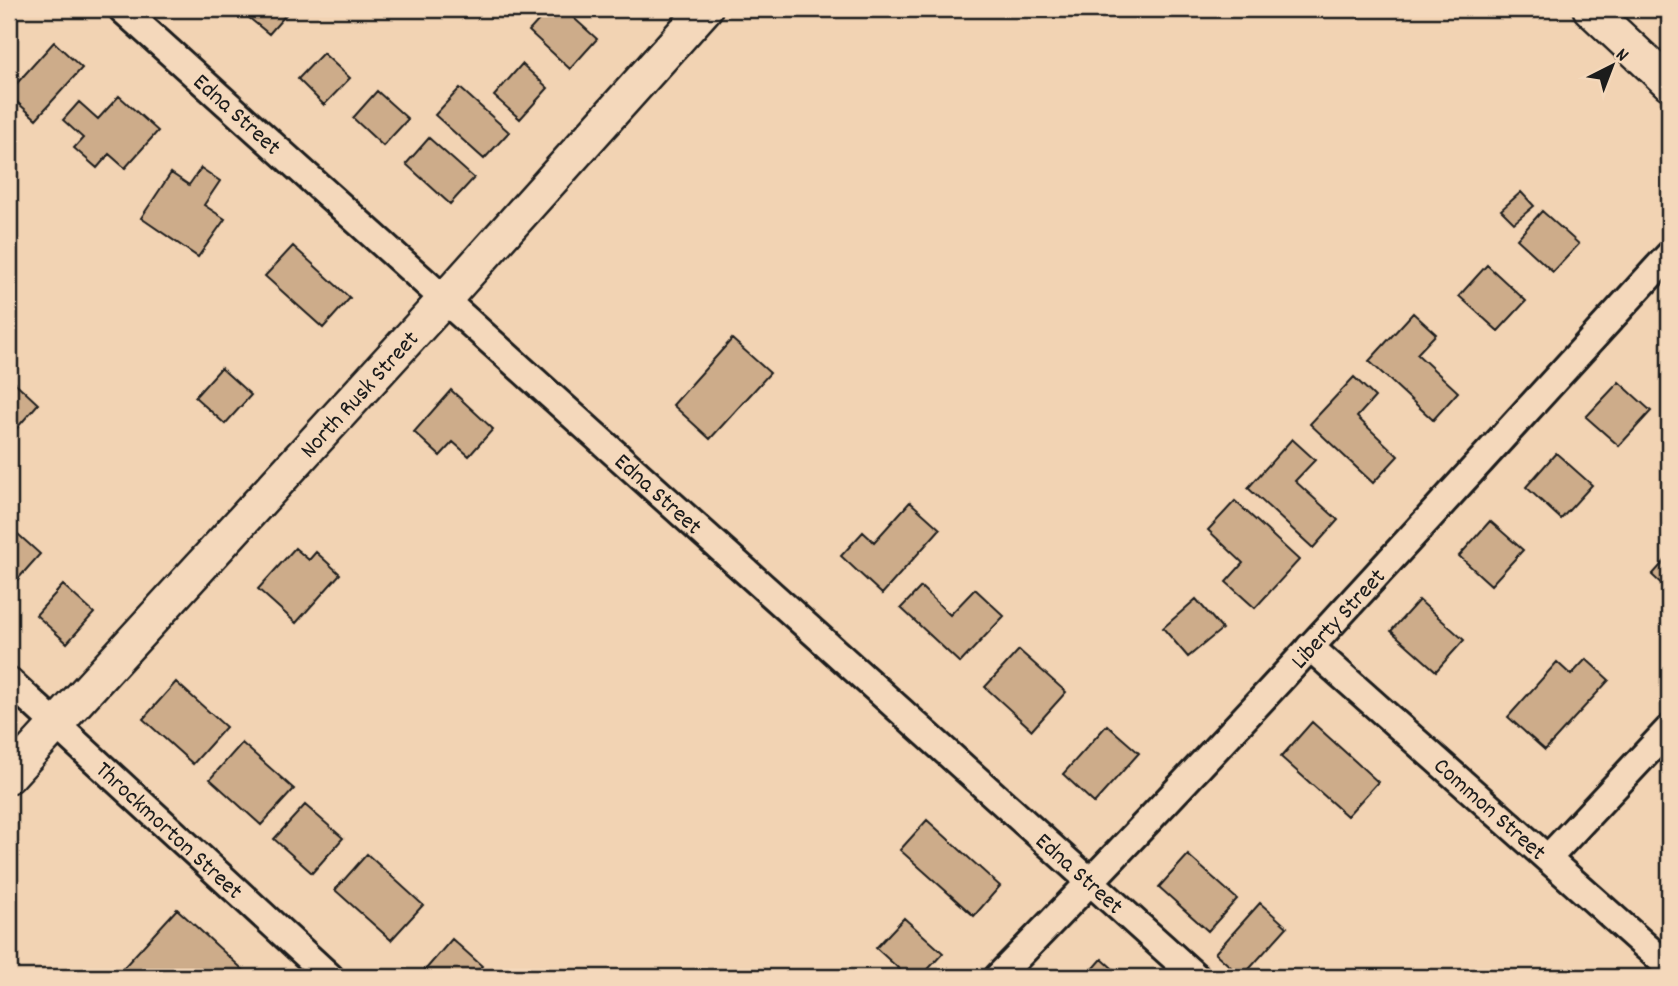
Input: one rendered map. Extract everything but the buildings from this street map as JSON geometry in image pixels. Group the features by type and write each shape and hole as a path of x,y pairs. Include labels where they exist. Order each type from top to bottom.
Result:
{"street":[{"name":"Edna Street","path":"122,9 1196,977"},
{"name":"North Rusk Street","path":"9,776 444,300 705,9"},
{"path":"1590,9 1669,83"},
{"name":"Liberty Street","path":"998,977 1091,882 1310,647 1669,255"},
{"name":"Common Street","path":"1310,647 1669,967"},
{"name":"Throckmorton Street","path":"9,681 330,977"},
{"path":"1548,858 1669,729"}]}
